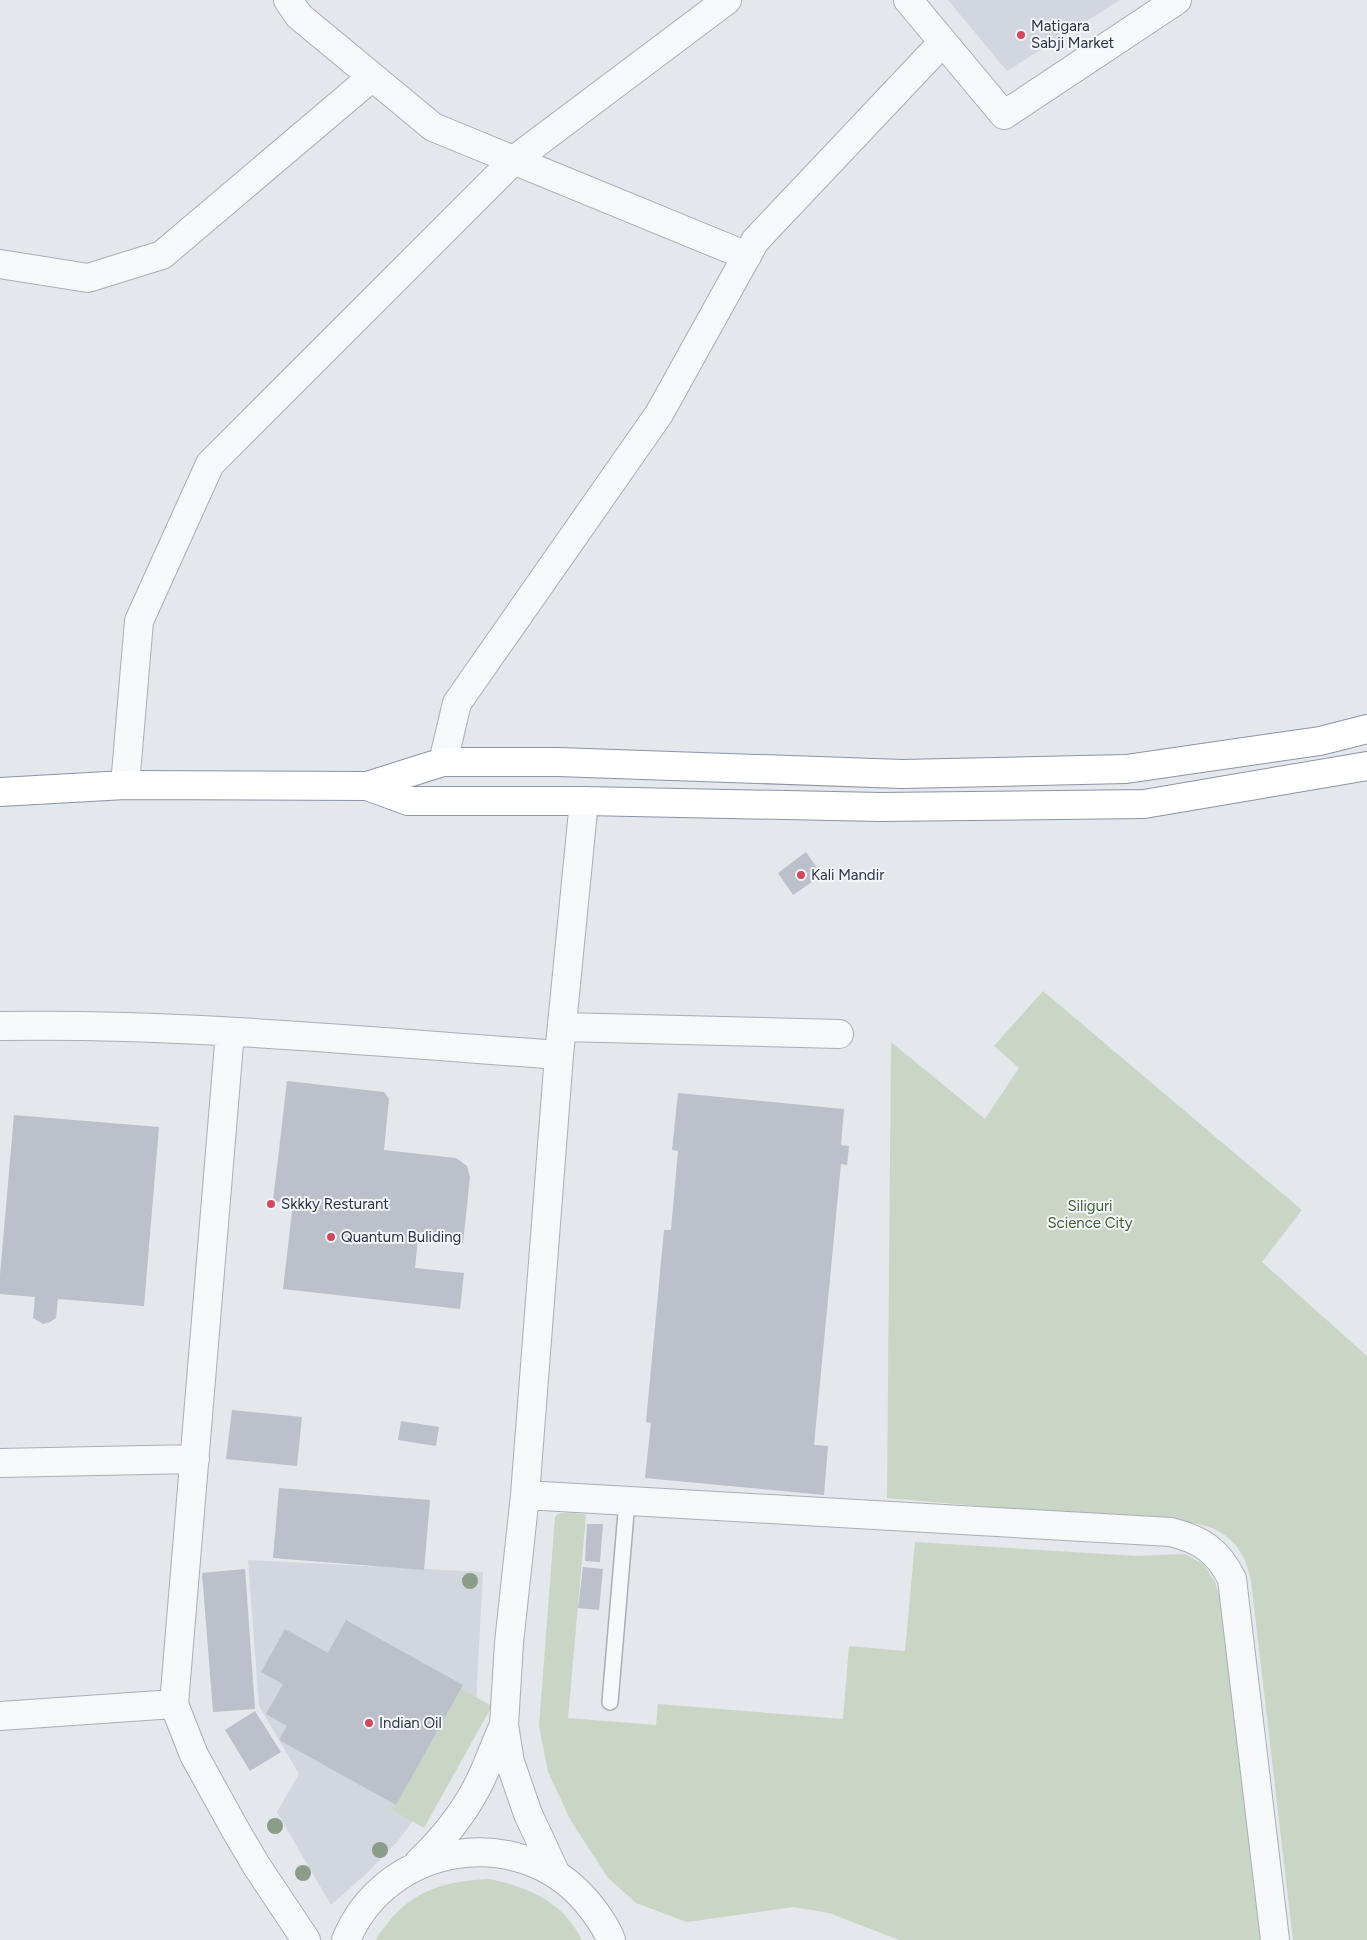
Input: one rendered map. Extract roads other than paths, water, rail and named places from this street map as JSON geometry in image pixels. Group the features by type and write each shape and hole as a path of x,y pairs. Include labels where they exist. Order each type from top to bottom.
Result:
{"highway":[{"path":"0,792 125,785 367,786 443,762 558,762 902,774 1126,769 1320,741 1367,729"},
{"path":"367,786 408,801 584,801 880,807 1144,804 1367,766"}],"street":[{"path":"288,0 299,16 433,127 747,256"},
{"path":"125,785 139,621 210,464 514,160 727,0"},
{"path":"908,0 1004,115 1177,0"},
{"path":"443,762 457,703 659,414 755,241 943,42"},
{"path":"0,264 88,278 162,255 372,77"},
{"path":"556,1874 528,1814 510,1762 504,1725 509,1643 526,1495 559,1055 584,801"},
{"path":"0,1026 85,1025 230,1032 559,1055"},
{"path":"562,1028 839,1034"},
{"path":"230,1032 174,1704 194,1755 236,1831 256,1865 306,1940"},
{"path":"0,1463 194,1459"},
{"path":"526,1495 1171,1532 1188,1536 1203,1544 1225,1565 1232,1579 1275,1940"},
{"path":"0,1716 174,1704"},
{"path":"346,1940 368,1902 390,1882 415,1866 439,1843 460,1816 477,1787 504,1725"},
{"path":"415,1866 450,1854 486,1851 523,1858 556,1874 578,1891 590,1904 611,1940"}],"lane":[{"path":"610,1702 627,1501"}],"place":[{"name":"Matigara Sabji Market","path":"1021,35"},
{"name":"Kali Mandir","path":"801,875"},
{"name":"Skkky Resturant","path":"271,1204"},
{"name":"Quantum Buliding","path":"331,1237"},
{"name":"Indian Oil","path":"369,1723"}],"park label":[{"name":"Siliguri Science City","path":"1090,1214"}]}
